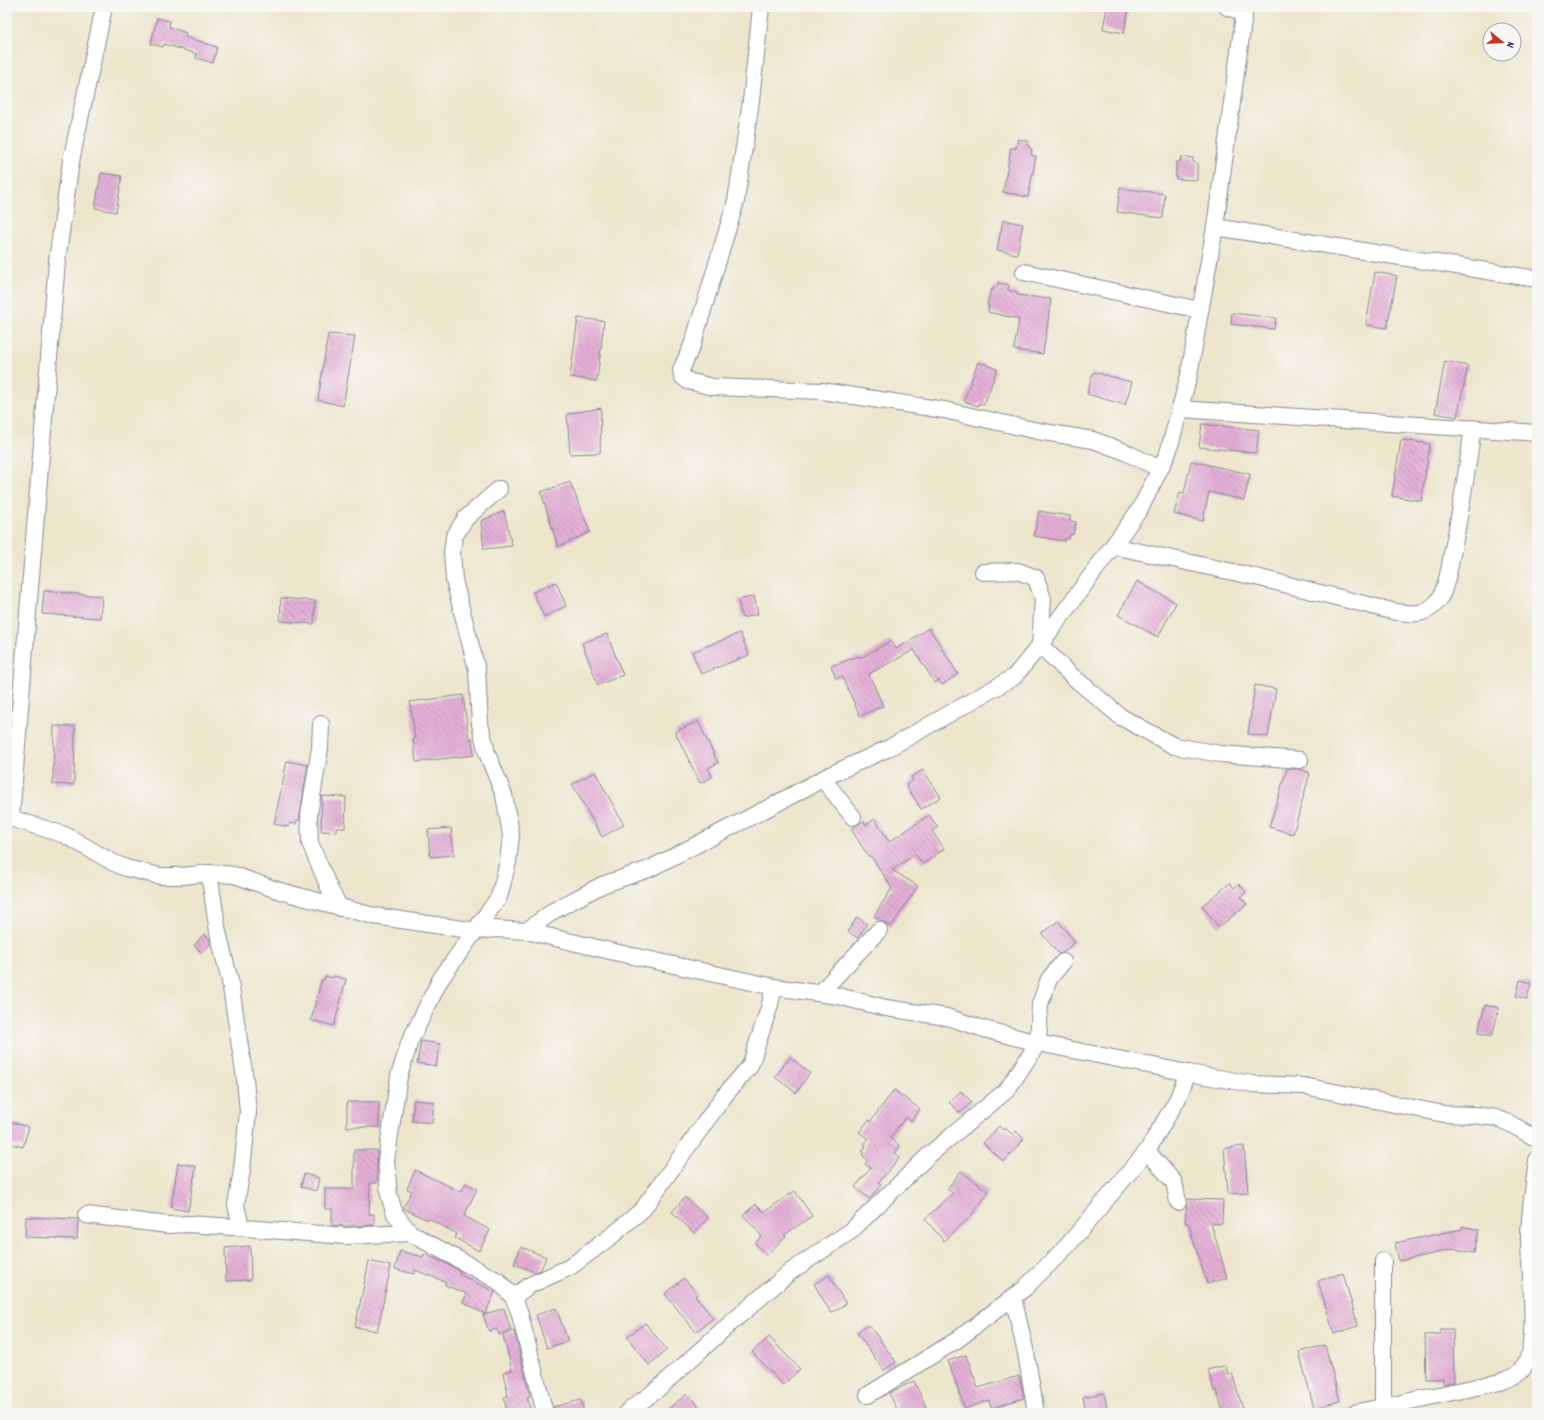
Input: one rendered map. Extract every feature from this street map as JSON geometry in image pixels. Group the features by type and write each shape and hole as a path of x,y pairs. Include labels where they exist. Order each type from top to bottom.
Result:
{"street":[{"path":"104,7 71,161 57,262 9,818 65,835 78,841 99,855 126,868 160,876 183,876 209,873 234,875 280,891 374,916 476,931 495,929 526,931 774,987 838,996 886,1008 947,1017 984,1029 1038,1043 1188,1073 1253,1084 1304,1086 1444,1114 1474,1114 1496,1118 1511,1124 1537,1139"},
{"path":"762,7 751,101 736,201 693,343 681,370 682,376 688,381 713,387 822,391 944,410 1038,431 1093,440 1123,451 1160,469"},
{"path":"526,931 555,910 602,885 649,869 823,778 889,748 1014,677 1040,645 1140,509 1168,454 1189,376 1215,227 1245,10 1227,7"},
{"path":"1215,227 1537,279"},
{"path":"1024,272 1200,310"},
{"path":"1180,409 1537,433"},
{"path":"1113,546 1256,577 1396,612 1418,614 1428,610 1438,601 1448,577 1462,506 1473,428"},
{"path":"499,489 465,519 454,537 452,552 454,580 477,670 480,724 487,753 504,795 512,835 508,862 499,897 440,980 410,1041 399,1076 386,1161 389,1195 395,1214 410,1233 498,1281 513,1297 519,1311 546,1413"},
{"path":"982,572 1018,571 1036,578 1043,599 1040,645 1072,676 1121,717 1174,746 1221,754 1300,760"},
{"path":"321,724 320,748 309,815 310,843 330,890 340,908"},
{"path":"823,778 853,817"},
{"path":"209,873 218,932 230,981 245,1079 248,1112 242,1170 236,1206 241,1228"},
{"path":"820,993 879,930"},
{"path":"626,1413 659,1388 790,1272 851,1231 928,1155 1007,1090 1038,1043 1040,1004 1049,979 1063,962"},
{"path":"513,1297 530,1285 570,1267 614,1234 643,1209 724,1096 750,1066 769,1008 774,987"},
{"path":"868,1395 957,1340 1025,1288 1068,1245 1148,1151 1177,1100 1188,1073"},
{"path":"1148,1151 1174,1182 1178,1202"},
{"path":"1354,1413 1500,1382 1515,1376 1522,1370 1528,1357 1533,1326 1529,1238 1537,1160"},
{"path":"86,1215 168,1225 188,1224 346,1236 410,1233"},
{"path":"1383,1261 1383,1407"},
{"path":"1014,1297 1026,1353 1036,1413"}],"building":[{"path":"1107,7 1129,7 1124,33 1103,29"},
{"path":"157,18 170,21 169,27 186,33 185,37 217,47 213,63 196,58 197,54 164,44 163,47 151,44"},
{"path":"1018,139 1028,141 1029,148 1032,149 1031,155 1036,156 1028,197 1003,192 1011,148 1016,148"},
{"path":"1181,157 1193,158 1193,162 1197,163 1197,180 1176,179 1176,162 1180,162"},
{"path":"101,173 122,176 116,212 95,208"},
{"path":"1120,188 1165,194 1163,218 1117,212"},
{"path":"1003,220 1023,224 1017,254 997,250"},
{"path":"1375,272 1397,276 1387,328 1366,325"},
{"path":"998,283 1009,285 1008,290 1017,292 1017,295 1051,299 1043,354 1014,350 1019,319 988,312 989,306 987,305 991,290 993,290 994,286 997,287"},
{"path":"1232,313 1276,318 1274,329 1231,324"},
{"path":"578,318 604,321 597,381 570,377"},
{"path":"328,334 355,336 343,406 318,400"},
{"path":"1445,361 1468,366 1457,417 1435,413"},
{"path":"978,362 997,369 984,405 979,403 978,406 964,401"},
{"path":"1093,372 1132,382 1125,405 1087,394"},
{"path":"601,408 600,453 570,454 567,414"},
{"path":"1202,424 1259,430 1256,453 1199,447"},
{"path":"1401,440 1430,444 1421,501 1392,496"},
{"path":"1191,461 1250,474 1244,500 1209,492 1203,521 1174,514 1180,492 1184,493"},
{"path":"570,482 590,532 558,547 541,492"},
{"path":"504,511 512,546 484,549 481,521"},
{"path":"1039,511 1070,516 1070,521 1076,522 1073,535 1070,534 1069,539 1066,538 1065,541 1034,536"},
{"path":"1137,581 1176,603 1158,637 1118,615"},
{"path":"556,582 566,606 544,617 533,592"},
{"path":"44,591 102,596 100,618 42,614"},
{"path":"754,596 758,614 742,618 738,600"},
{"path":"281,598 315,601 314,624 280,621"},
{"path":"929,628 958,674 942,685 939,680 935,683 914,650 869,674 883,706 860,716 842,676 836,679 831,666 859,656 860,658 891,641 896,649"},
{"path":"740,633 749,655 701,674 692,652"},
{"path":"607,634 623,675 598,685 582,643"},
{"path":"1255,685 1276,689 1268,737 1248,734"},
{"path":"463,695 469,739 472,738 474,755 416,762 413,738 415,738 410,702"},
{"path":"698,721 718,763 708,768 712,777 700,783 675,732"},
{"path":"54,726 75,726 74,785 53,784"},
{"path":"287,761 308,765 299,821 297,820 296,824 290,823 289,827 274,824"},
{"path":"1287,769 1300,769 1310,773 1293,834 1269,827"},
{"path":"923,770 941,797 921,809 906,785 913,780 911,777"},
{"path":"595,772 624,825 602,837 572,784"},
{"path":"322,796 346,797 345,828 336,828 336,832 321,831"},
{"path":"929,815 938,827 932,831 944,849 923,864 915,854 892,870 918,886 891,927 874,916 892,888 851,829 864,821 866,825 875,819 889,842"},
{"path":"451,828 454,855 430,857 428,830"},
{"path":"1230,883 1234,888 1239,884 1246,892 1241,897 1247,904 1219,927 1202,906"},
{"path":"857,917 867,924 858,938 848,932"},
{"path":"1058,921 1075,942 1063,953 1059,954 1042,934"},
{"path":"204,934 210,939 211,943 202,953 194,945"},
{"path":"325,976 333,978 334,976 346,979 334,1026 311,1020 322,979 324,980"},
{"path":"1520,980 1531,983 1527,999 1516,996"},
{"path":"1485,1005 1499,1008 1492,1036 1478,1033"},
{"path":"421,1041 440,1044 436,1066 417,1063"},
{"path":"790,1057 810,1073 796,1093 775,1077"},
{"path":"894,1090 920,1109 911,1121 906,1117 890,1138 900,1146 895,1153 900,1157 878,1183 881,1185 869,1199 855,1187 871,1168 865,1164 868,1160 862,1155 864,1153 862,1152 866,1146 864,1145 868,1139 859,1132 869,1120 870,1122"},
{"path":"961,1091 972,1102 960,1113 949,1102"},
{"path":"414,1100 434,1102 432,1123 412,1121"},
{"path":"347,1102 379,1102 379,1127 347,1127"},
{"path":"7,1121 29,1127 23,1147 7,1143"},
{"path":"999,1126 1003,1130 1005,1128 1013,1135 1016,1131 1024,1139 1004,1162 983,1143"},
{"path":"1244,1146 1248,1193 1228,1194 1224,1148"},
{"path":"354,1150 377,1150 377,1183 370,1183 369,1214 374,1214 374,1225 332,1225 332,1209 325,1209 325,1189 354,1189"},
{"path":"178,1163 196,1166 188,1211 171,1208"},
{"path":"415,1170 461,1192 466,1183 477,1189 464,1216 490,1230 479,1251 455,1238 457,1234 428,1218 427,1220 403,1208 412,1191 407,1189"},
{"path":"961,1171 989,1192 971,1216 944,1241 925,1219 953,1193 947,1189"},
{"path":"304,1174 319,1178 316,1191 301,1187"},
{"path":"795,1191 812,1216 784,1235 786,1236 766,1255 755,1243 762,1236 743,1215 756,1204 764,1212"},
{"path":"685,1197 708,1218 694,1233 672,1212"},
{"path":"1187,1199 1223,1200 1222,1224 1211,1223 1227,1278 1207,1284 1188,1223 1185,1223"},
{"path":"26,1217 78,1219 77,1239 25,1237"},
{"path":"1462,1226 1479,1230 1474,1253 1455,1249 1399,1261 1395,1243 1462,1229"},
{"path":"250,1246 251,1280 226,1281 225,1248"},
{"path":"521,1247 546,1257 541,1270 535,1272 514,1264"},
{"path":"400,1251 423,1257 424,1254 441,1261 460,1271 459,1274 495,1292 485,1314 463,1302 467,1294 445,1285 446,1282 415,1270 414,1274 395,1269"},
{"path":"369,1261 391,1266 377,1331 355,1327"},
{"path":"1343,1273 1358,1326 1334,1334 1318,1281"},
{"path":"829,1275 846,1304 831,1313 814,1284"},
{"path":"684,1278 698,1294 695,1296 713,1318 696,1332 665,1294"},
{"path":"504,1308 511,1330 499,1335 497,1329 489,1331 483,1315"},
{"path":"556,1308 568,1341 547,1348 536,1315"},
{"path":"645,1323 667,1350 649,1365 627,1337"},
{"path":"869,1325 896,1362 884,1370 857,1333"},
{"path":"1441,1329 1453,1329 1454,1382 1445,1384 1443,1384 1443,1379 1426,1379 1425,1335 1441,1334"},
{"path":"514,1331 530,1396 527,1397 531,1413 507,1413 504,1397 508,1396 503,1372 512,1370 503,1335"},
{"path":"769,1337 800,1369 783,1385 752,1352"},
{"path":"1325,1345 1340,1401 1314,1408 1299,1352"},
{"path":"966,1355 978,1388 1019,1376 1024,1398 991,1408 989,1400 965,1409 948,1361"},
{"path":"1226,1365 1228,1375 1232,1373 1244,1413 1223,1413 1217,1390 1214,1391 1208,1370"},
{"path":"914,1381 929,1413 899,1413 889,1393"},
{"path":"688,1393 704,1413 663,1413"},
{"path":"1104,1393 1108,1413 1086,1413 1083,1397"},
{"path":"581,1400 584,1413 554,1413 553,1407"}]}
